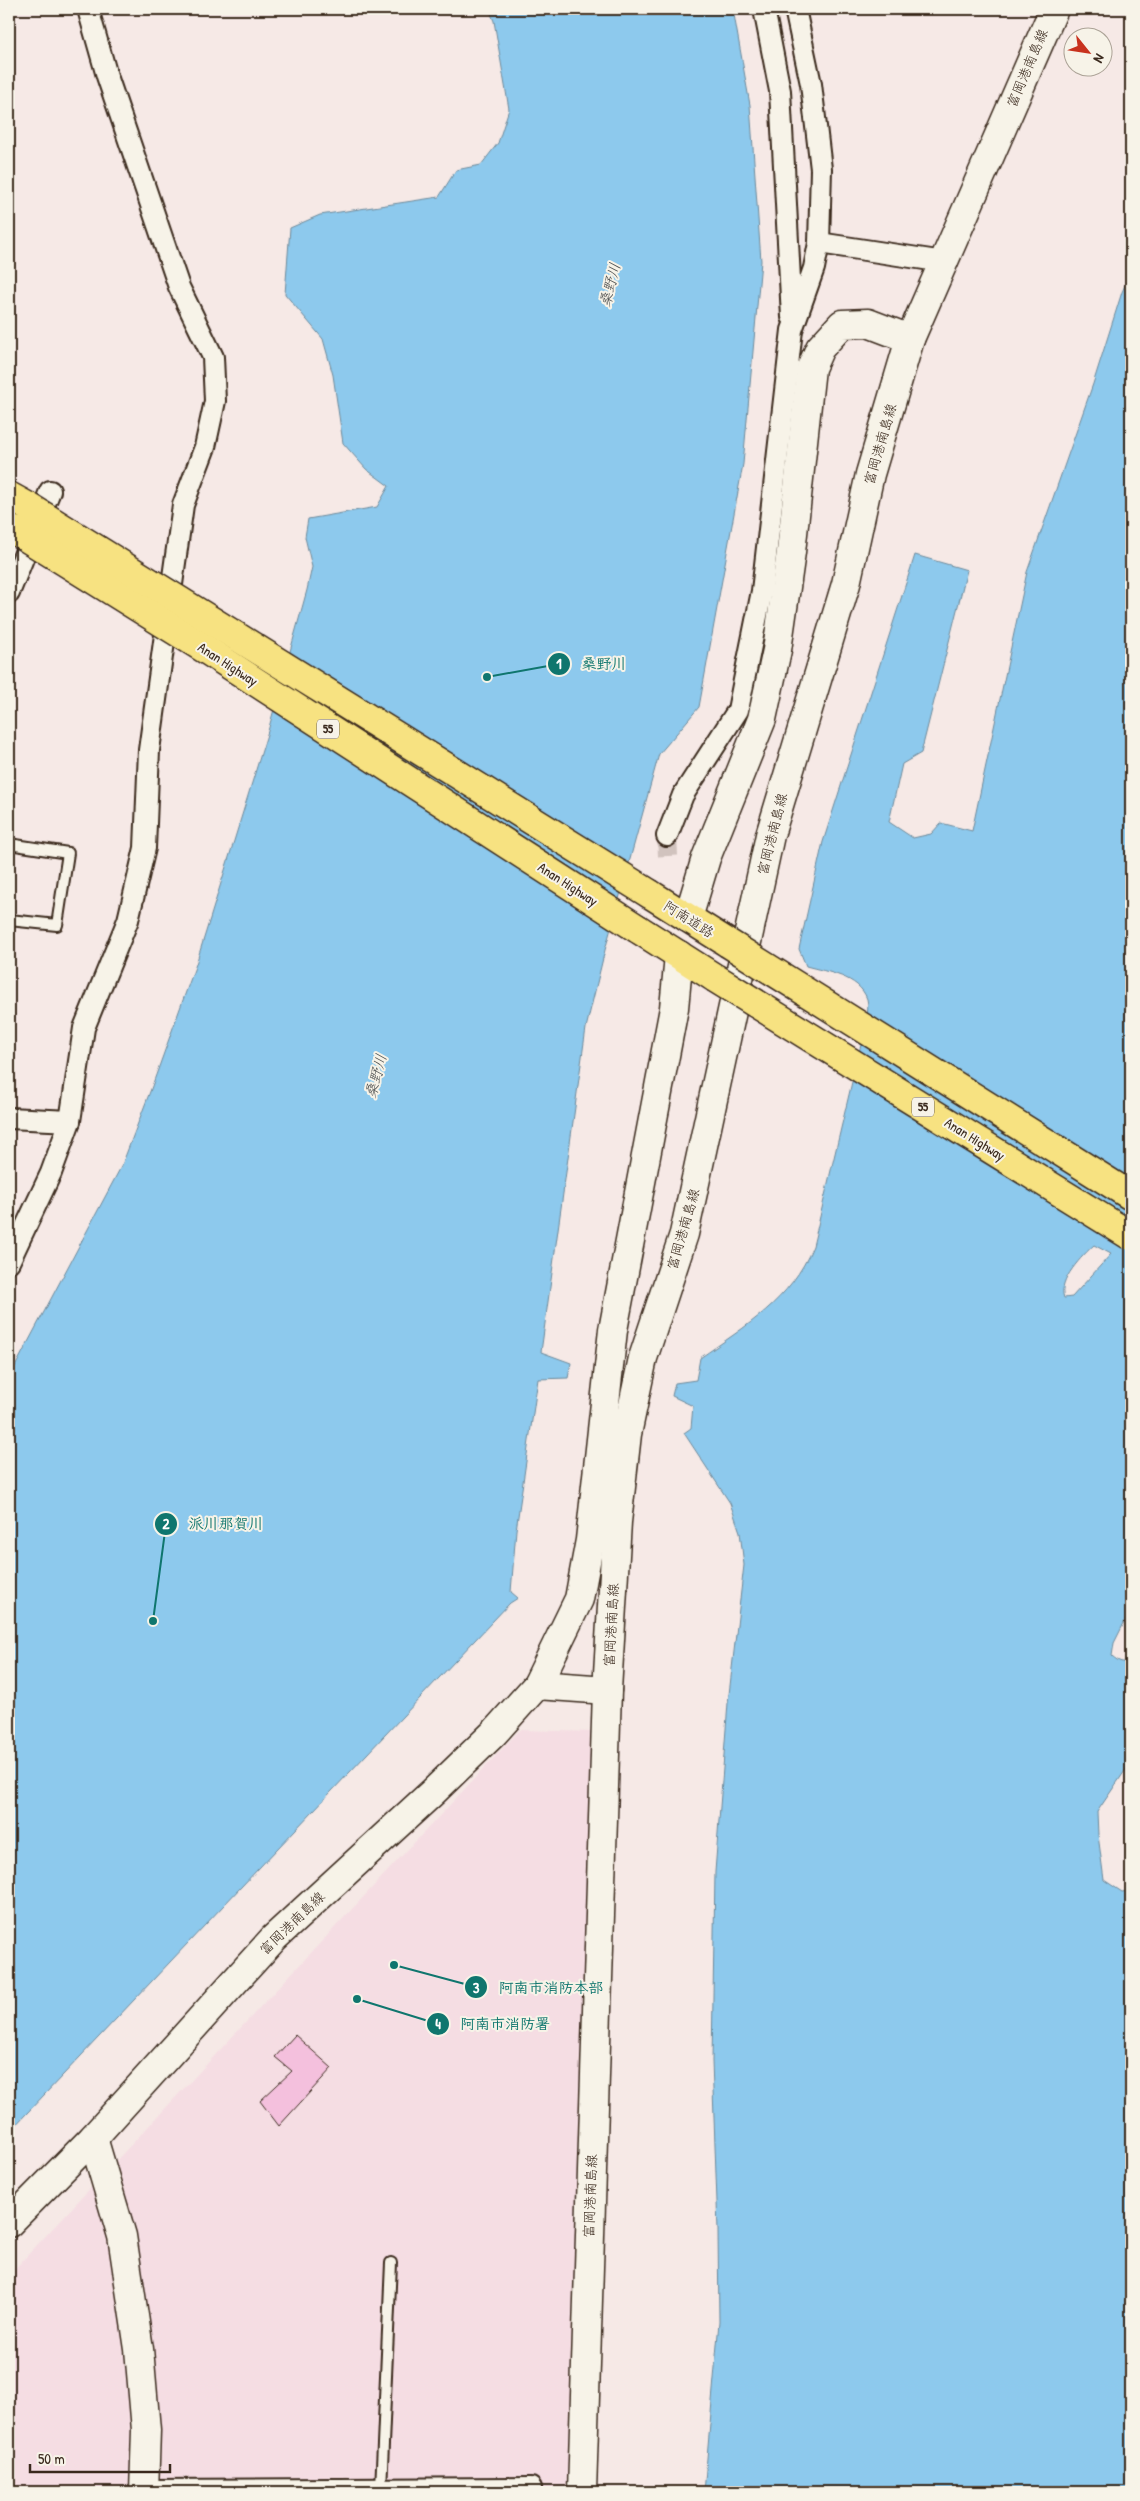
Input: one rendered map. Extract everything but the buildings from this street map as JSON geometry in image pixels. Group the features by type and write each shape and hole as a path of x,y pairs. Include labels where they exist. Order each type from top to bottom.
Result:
{"highway":[{"name":"Anan Highway","path":"29,498 650,894"},
{"name":"Anan Highway","path":"12,529 205,649 715,978 1131,1236"},
{"name":"阿南道路","path":"650,894 1131,1196"}],"main road":[{"name":"富岡港南島線","path":"582,2492 607,1690 617,1522 627,1434 642,1358 684,1234 770,835 846,584 870,474 910,339 1054,9"},
{"path":"688,918 706,858 762,719 777,650 788,572 811,368 820,348 842,324 868,323 910,339"},
{"name":"富岡港南島線","path":"9,2223 93,2138 274,1938 494,1734 537,1685 578,1599 589,1548 613,1330 674,1008 680,955"},
{"path":"537,1685 607,1690"},
{"path":"93,2138 122,2236 139,2349 146,2430 144,2491"}],"street":[{"path":"9,1262 51,1173 70,1120 84,1028 128,920 145,848 149,750 183,505 205,446 215,401 213,357 178,287 107,76 88,9"},
{"path":"668,836 683,795 738,710 762,591 792,330 780,91 764,9"},
{"path":"792,330 814,268 819,243 821,169 811,84 795,9"},
{"path":"819,243 944,262"},
{"path":"9,593 29,498"},
{"path":"9,1118 70,1120"},
{"path":"144,2491 531,2488"}],"lane":[{"path":"9,844 68,853 57,925 9,920"},
{"path":"381,2489 391,2263"}],"shaded area":[{"path":"520,1730 595,1732 572,2492 9,2492 9,2275"}],"water":[{"path":"489,9 733,9 750,105 761,261 743,464 699,707 659,754 605,950 586,1028 541,1352 571,1363 568,1378 538,1379 516,1530 511,1592 518,1598 510,1603 9,2132 9,1378 122,1165 196,964 268,731 307,590 312,567 305,537 308,519 377,507 389,486 366,469 343,443 333,375 323,339 285,294 290,228 320,215 439,197 456,170 481,165 498,143 509,109 494,21"},
{"path":"1131,272 1131,1609 1114,1643 1112,1656 1121,1662 1131,1660 1131,1762 1097,1812 1104,1880 1122,1892 1128,1891 1131,1886 1131,2492 704,2492 719,2322 712,2061 715,1872 728,1703 744,1565 740,1532 730,1503 684,1433 691,1428 693,1406 672,1396 675,1383 696,1380 700,1358 750,1323 780,1297 804,1265 813,1246 867,1019 868,1004 863,991 850,980 806,966 799,949 823,842 915,555 967,570 921,753 902,764 889,822 913,838 931,834 941,823 972,831 1027,572 1093,384 1122,292","holes":["1094,1245 1111,1254 1072,1297 1064,1298 1064,1284 1068,1276"]}],"tunnel":[{"path":"667,836 668,856"}],"place":[{"name":"桑野川","path":"487,677"},
{"name":"派川那賀川","path":"153,1621"},
{"name":"阿南市消防本部","path":"394,1965"},
{"name":"阿南市消防署","path":"357,1999"}]}
